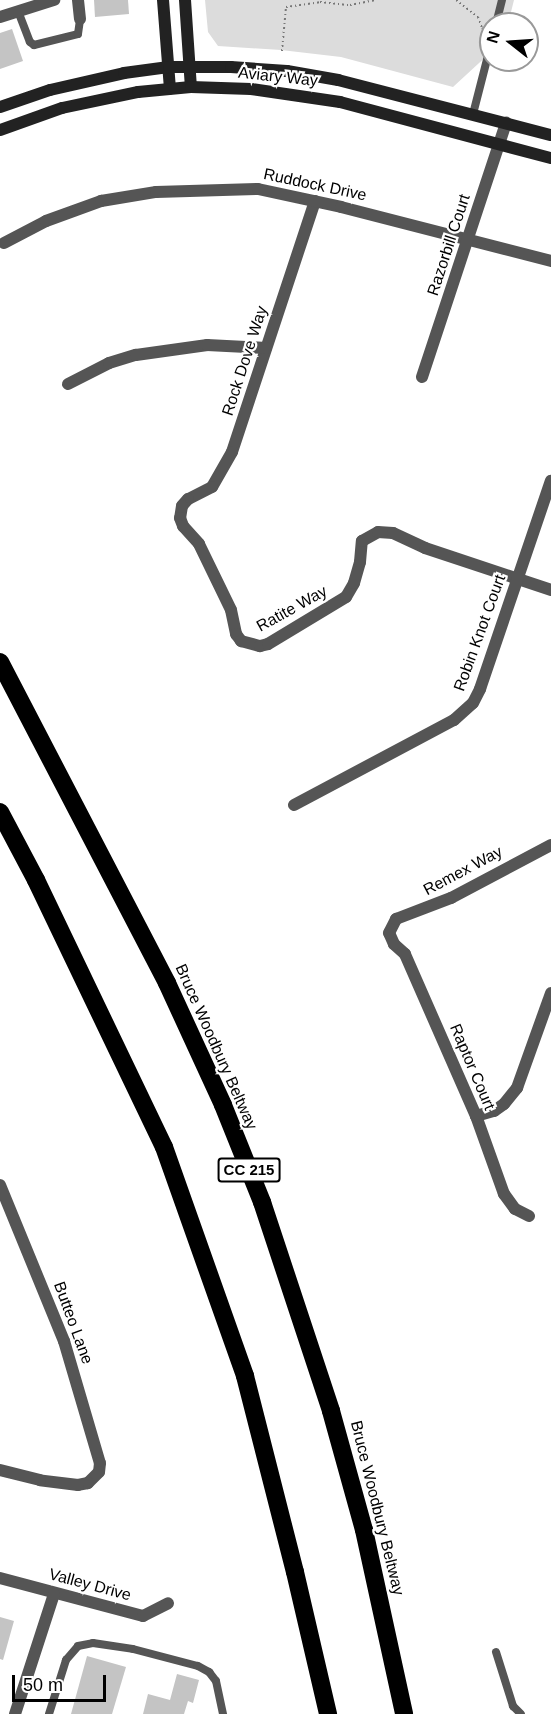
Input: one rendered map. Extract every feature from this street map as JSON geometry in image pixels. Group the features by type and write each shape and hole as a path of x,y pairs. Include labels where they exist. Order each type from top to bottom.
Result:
{"highway":[{"name":"Bruce Woodbury Beltway","path":"0,662 167,983 223,1105 262,1202 328,1400 369,1552 404,1714"},
{"path":"0,812 36,880 164,1147 245,1376 296,1572 328,1714"}],"main road":[{"path":"163,0 170,89"},
{"path":"185,0 191,87"},
{"name":"Aviary Way","path":"0,107 95,79 169,67 269,69 314,75 551,135"},
{"name":"Aviary Way","path":"0,130 84,103 191,87 251,89 318,98 551,158"}],"street":[{"path":"0,17 54,0"},
{"path":"78,0 80,18"},
{"name":"Razorbill Court","path":"422,377 506,123"},
{"name":"Ruddock Drive","path":"4,243 46,221 101,201 156,192 258,189 315,201 551,261"},
{"name":"Rock Dove Way","path":"254,644 241,641 236,634 231,610 199,544 183,526 180,518 182,506 188,499 200,496 212,487 225,468 315,201"},
{"path":"68,384 109,363 146,353 207,345 266,348"},
{"name":"Robin Knot Court","path":"294,805 464,712 480,689 551,481"},
{"name":"Ratite Way","path":"254,644 268,644 346,597 360,562 362,542 372,534 393,533 425,548 518,578"},
{"path":"518,578 551,590"},
{"name":"Remex Way","path":"392,926 396,920 407,914 420,912 551,845"},
{"name":"Raptor Court","path":"392,926 389,933 394,944 405,954 476,1116 504,1194 514,1209 530,1216"},
{"path":"476,1116 494,1111 504,1104 517,1088 551,993"},
{"name":"Butteo Lane","path":"0,1185 3,1202 48,1299 78,1384 98,1451 99,1472 88,1483 71,1485 0,1470"},
{"name":"Valley Drive","path":"0,1578 143,1617 168,1603"},
{"path":"15,1714 54,1594"}],"lane":[{"path":"18,11 30,42 34,45 78,34 80,18"},
{"path":"473,114 484,72"},
{"path":"49,1714 66,1660 78,1646 93,1643 133,1649 198,1666 209,1672 216,1682 223,1714"},
{"path":"496,1652 513,1706 521,1714"}],"path":[{"path":"282,51 286,8 321,1 350,5 375,0"},
{"path":"456,0 479,20"}],"shaded area":[{"path":"205,0 514,0 511,12 479,12 479,63 453,87 341,57 218,46 208,32"}],"building":[{"path":"94,0 128,0 129,14 95,17"},
{"path":"12,29 23,61 0,69 0,33"},
{"path":"0,1617 14,1621 3,1660 0,1659"},
{"path":"87,1656 126,1667 112,1714 71,1714"},
{"path":"177,1674 199,1680 193,1703 188,1701 184,1714 143,1714 148,1694 170,1700"}]}
